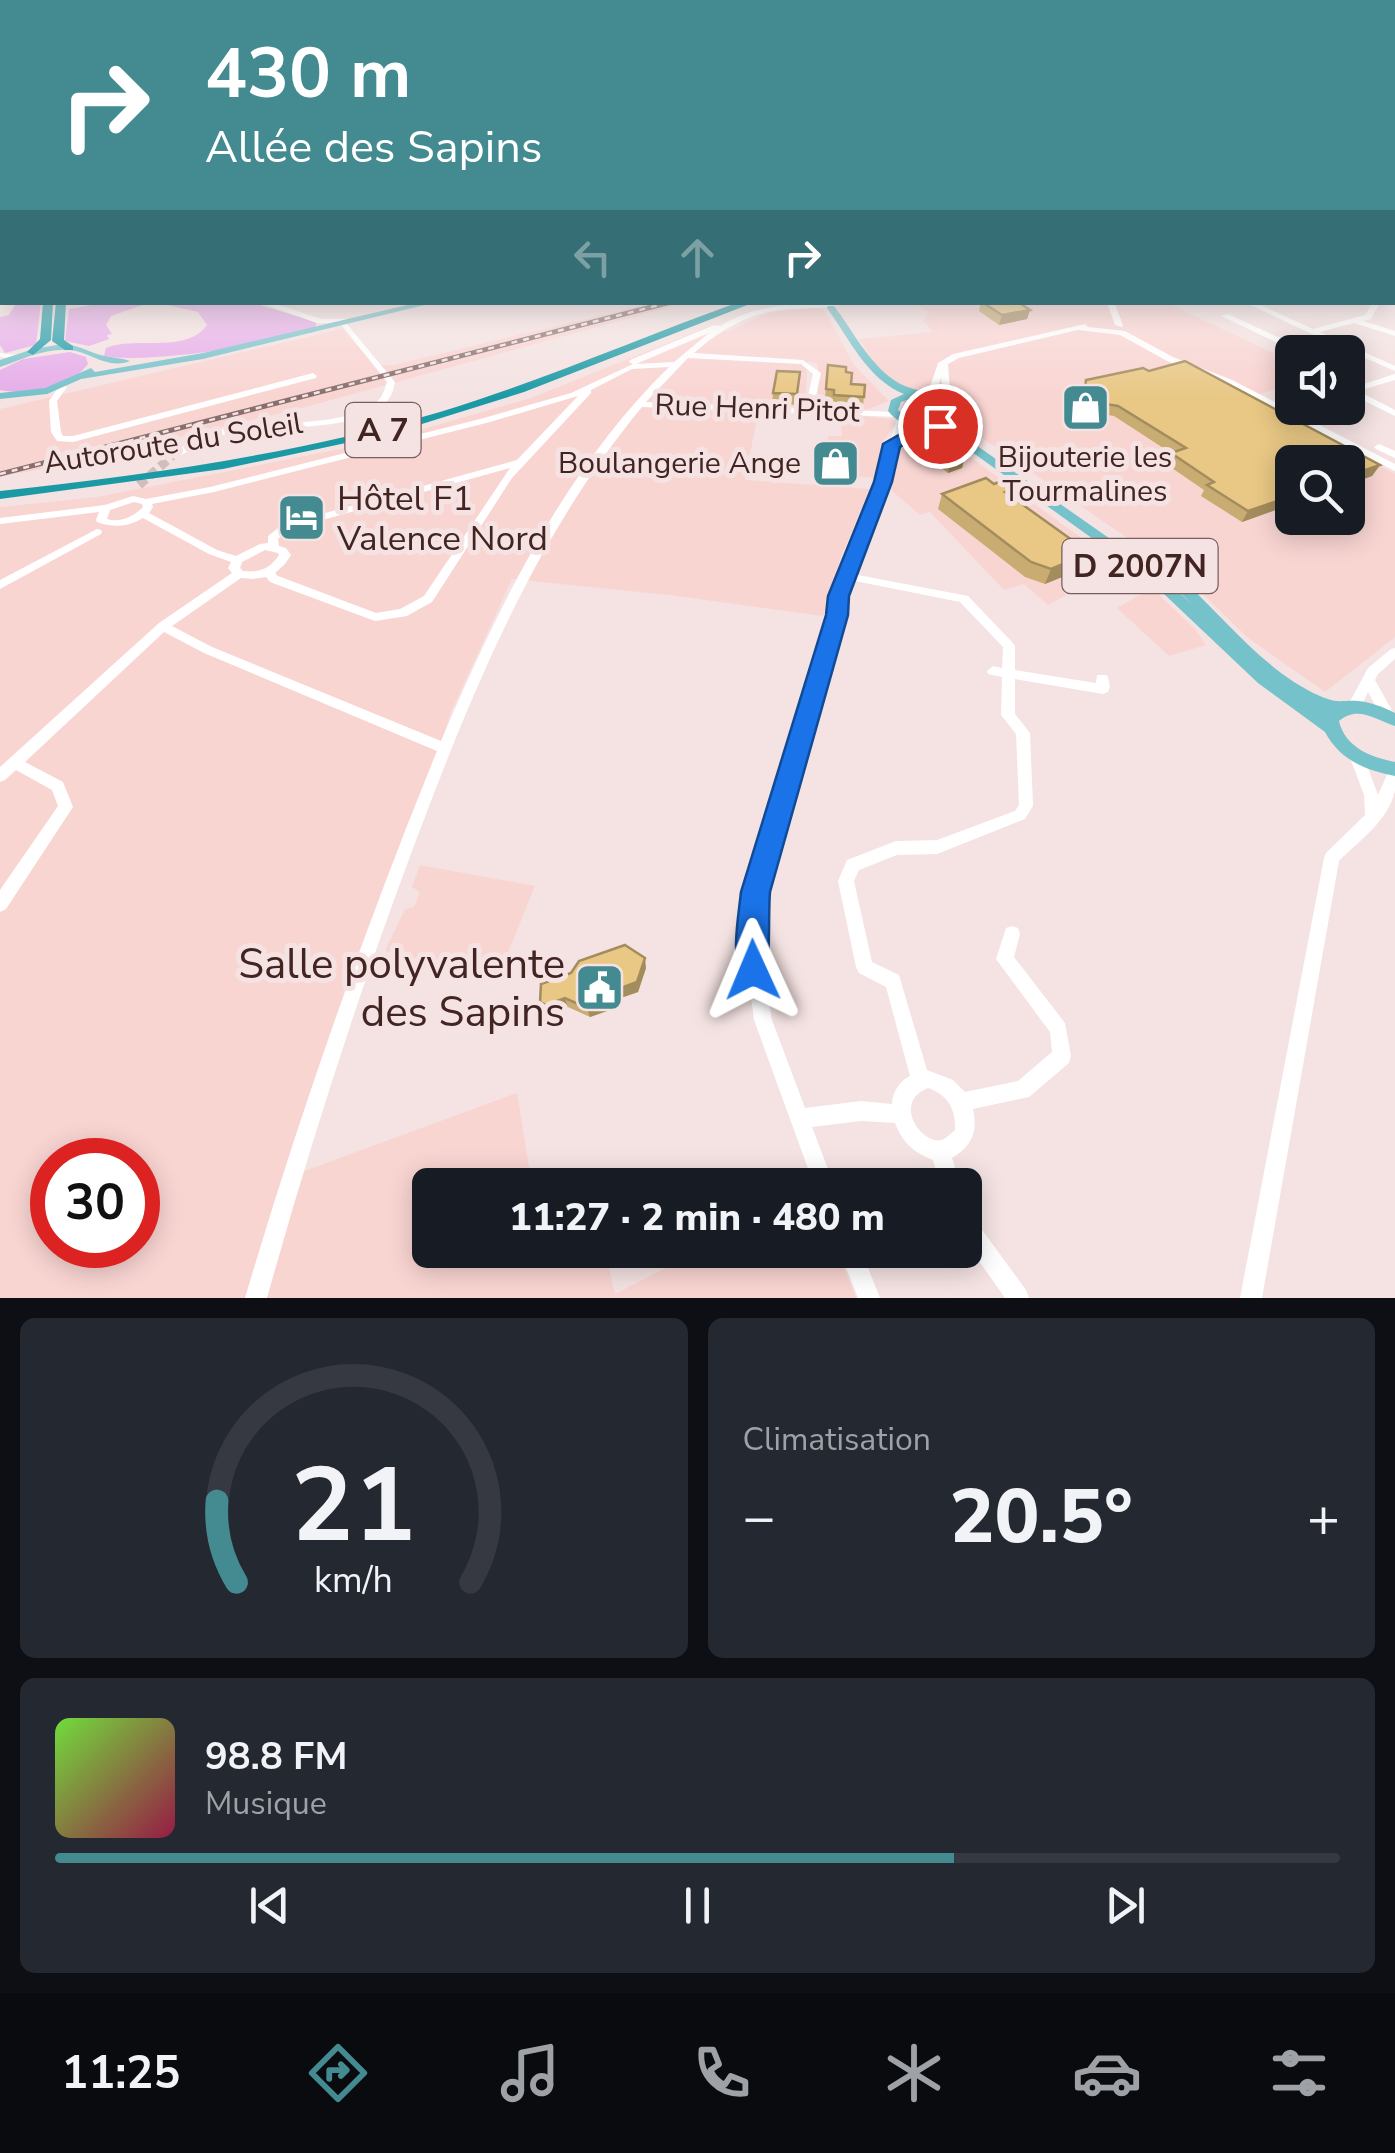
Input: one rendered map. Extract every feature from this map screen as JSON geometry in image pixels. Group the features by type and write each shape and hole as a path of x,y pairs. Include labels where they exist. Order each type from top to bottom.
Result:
{"highway":[{"path":"32,352 45,340 48,305"},
{"path":"60,305 58,341 70,348"},
{"name":"Autoroute du Soleil","path":"0,486 203,460 362,427 504,387 722,305"},
{"name":"Autoroute du Soleil","path":"0,495 199,469 386,430 511,393 742,305"}],"main road":[{"path":"1,396 31,394 84,376 218,352 419,305"},
{"path":"829,305 878,374 892,386 948,402 956,413 952,421 928,426 896,411 862,364 829,305"},
{"path":"0,364 32,352 70,348 89,351 97,358 132,361 218,352"},
{"path":"84,376 97,358"},
{"path":"896,411 920,394"},
{"name":"D 2007N","path":"952,421 1177,582 1291,688 1347,708"},
{"name":"D 2007N","path":"928,426 962,440 1152,574 1263,679 1330,727"},
{"path":"1392,718 1347,708 1330,719 1330,727 1337,740 1356,756 1395,771"}],"street":[{"path":"271,305 320,320 356,320"},
{"path":"0,585 138,502 167,500 487,420 646,362 742,317 803,305"},
{"path":"1251,305 1317,335"},
{"path":"1311,332 1368,317 1375,305"},
{"path":"1103,324 1112,307"},
{"path":"1112,307 1118,328"},
{"path":"1224,316 1275,340"},
{"path":"256,1298 291,1174 348,1003 478,666 530,562 587,466 677,362 742,317"},
{"path":"312,331 320,320"},
{"path":"1355,320 1394,335"},
{"path":"172,456 219,433 346,419 370,412 386,400 391,382 342,324"},
{"path":"920,394 933,390 937,370 944,362 1103,324 1118,328 1170,359 1230,382 1395,468"},
{"path":"0,355 18,357"},
{"path":"1365,356 1395,369"},
{"path":"646,362 677,362"},
{"path":"560,403 618,371 646,362 803,362 817,373 811,400 814,410"},
{"path":"944,362 948,402"},
{"path":"63,386 53,400 56,432 60,439 73,439 313,376"},
{"path":"1395,377 1350,391 1395,413"},
{"path":"268,572 274,579 375,617 403,613 428,599 518,463 590,387"},
{"path":"560,422 560,403 570,388"},
{"path":"31,394 53,400"},
{"path":"539,402 574,408"},
{"name":"Rue Henri Pitot","path":"639,404 780,411 896,411"},
{"path":"817,1168 757,992 753,909 846,576 883,482 894,441 896,411"},
{"path":"894,441 928,426"},
{"path":"1379,447 1395,455"},
{"path":"138,502 156,521 248,576 278,567 285,555 274,546 272,538 286,527 518,463"},
{"path":"0,520 82,514 104,521 138,502"},
{"path":"0,776 163,626 238,567 253,549 274,546"},
{"path":"846,576 964,599 1009,646 1001,672 1008,715 1023,733 1026,806 1020,814 937,847 896,848 853,865 846,882 865,967 893,982 920,1080"},
{"path":"163,626 208,650 444,748"},
{"path":"1347,708 1395,652"},
{"path":"1001,672 1103,689 1102,678"},
{"path":"1368,680 1392,718"},
{"path":"1356,756 1371,795 1373,819"},
{"path":"0,904 66,806 58,786 15,764"},
{"path":"1251,1298 1332,858 1384,804 1395,771"},
{"path":"961,1102 1022,1090 1062,1056 1058,1030 1005,960 1012,934"},
{"path":"920,1080 947,1086 961,1102 967,1124 964,1135 950,1149 940,1151 920,1144 910,1135 901,1114 904,1092 920,1080"},
{"path":"798,1118 861,1111 901,1114"},
{"path":"940,1151 945,1168"},
{"path":"982,1247 1018,1298"},
{"path":"857,1268 869,1298"}],"shaded area":[{"path":"15,305 41,305 36,345 5,353 0,345 0,317 9,315"},
{"path":"142,305 111,316 106,325 112,334 107,335 109,339 89,346 65,341 69,309"},
{"path":"168,305 260,305 316,322 316,326 274,340 212,351 150,357 104,356 106,348 118,345 173,342 198,334 207,325 198,312"},
{"path":"644,305 678,305 291,411 28,472 0,475 0,409 342,329 375,366 394,365"},
{"path":"919,305 1171,305 1275,354 1275,389 1250,397 1275,410 1275,425 1303,425 1340,445 1275,445 1275,535 1365,535 1365,458 1395,474 1395,637 1325,692 1247,637 1187,579 966,427 961,421 964,408 956,402 902,387 877,367 859,339 933,332 923,320 929,313"},
{"path":"816,307 825,311 854,365 889,401 866,410 822,405 818,398 818,364 808,361 805,406 759,408 745,480 870,489 840,559 823,616 512,579 451,712 395,896 299,1173 517,1093 529,1168 412,1168 412,1268 609,1268 615,1294 666,1268 844,1268 856,1298 0,1298 0,507 97,497 381,441 531,398 715,324 727,332 768,313"},
{"path":"70,352 86,357 88,364 71,379 35,390 0,390 0,370 23,359"},
{"path":"927,398 947,407 946,418 918,421 901,412 905,401"},
{"path":"840,414 892,419 895,424 881,445 875,478 816,473 816,453 827,451 828,436 842,436"},
{"path":"923,431 944,438 1120,566 1048,605 1024,584 1004,590 930,512 920,515 891,490 902,444"},
{"path":"1152,588 1195,629 1206,645 1169,656 1117,608"},
{"path":"420,865 535,886 498,977 385,951 405,909 414,907 420,892 412,887"}],"building":[{"path":"987,305 1022,305 1030,310 1002,315"},
{"path":"1185,361 1275,409 1275,425 1305,425 1342,445 1275,445 1275,502 1248,511 1207,485 1214,482 1171,453 1186,448 1118,406 1106,404 1106,399 1097,393 1085,391 1086,380 1143,368 1149,371"},
{"path":"828,365 846,367 846,372 852,373 851,384 865,385 864,397 834,395 834,390 826,389"},
{"path":"777,371 800,372 797,394 773,393"},
{"path":"934,435 965,457 950,462 920,439"},
{"path":"1365,457 1380,465 1365,470"},
{"path":"986,478 994,484 1004,480 1016,488 1005,492 1090,553 1051,569 1031,562 942,494"},
{"name":"Salle polyvalente des Sapins","path":"625,945 645,958 637,982 607,993 609,1000 587,1008 565,998 546,1005 540,1002 541,984 571,973 579,961"}],"tunnel":[{"path":"139,485 172,456"}],"railway":[{"path":"0,474 659,305"}],"place":[{"name":"Bijouterie les Tourmalines","path":"1085,408"},
{"name":"Boulangerie Ange","path":"836,463"},
{"name":"Hôtel F1 Valence Nord","path":"302,518"},
{"name":"Salle polyvalente des Sapins","path":"600,987"}],"route":[{"path":"753,970 751,933 756,892 837,615 838,596 883,482 892,444 923,426 940,426"}]}
